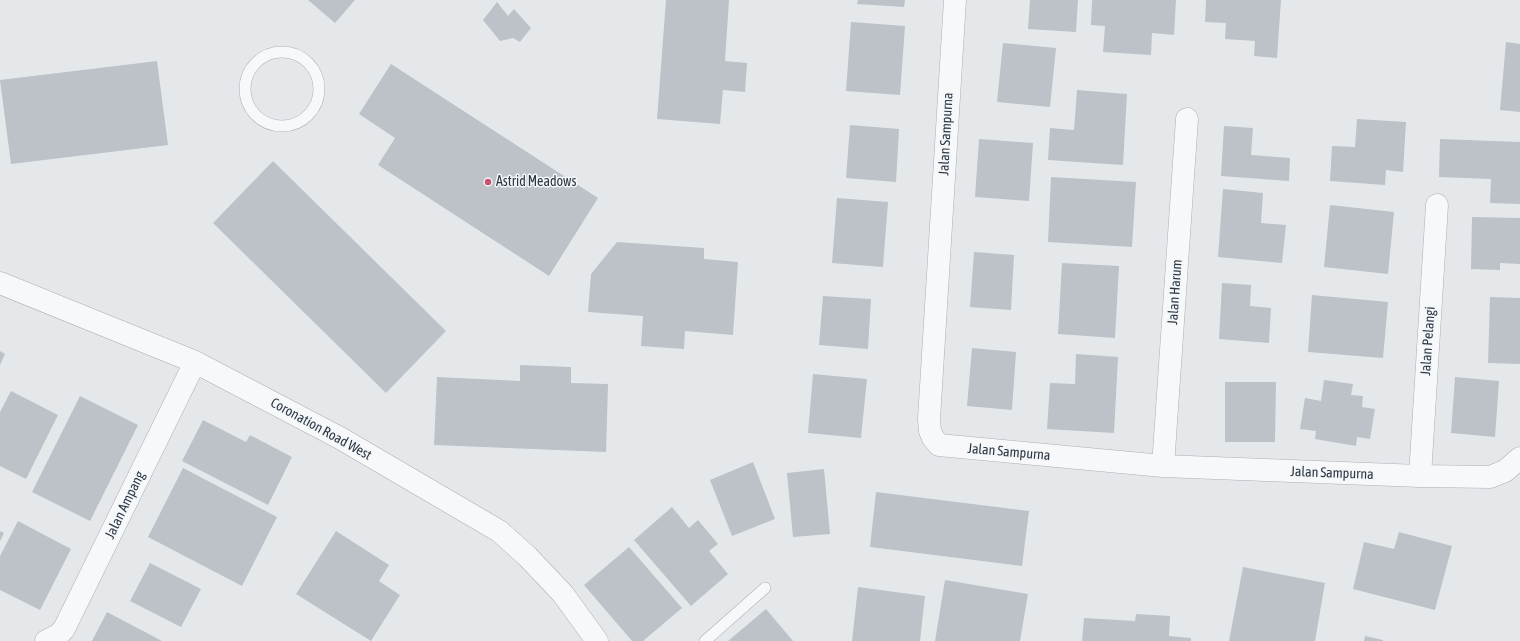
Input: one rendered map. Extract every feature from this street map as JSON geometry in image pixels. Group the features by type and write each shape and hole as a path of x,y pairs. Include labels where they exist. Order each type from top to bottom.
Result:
{"street":[{"name":"Jalan Sampurna","path":"955,0 929,420 930,431 933,438 939,445 1163,466 1420,476 1490,477 1505,471 1520,458"},
{"name":"Jalan Harum","path":"1163,466 1187,119"},
{"name":"Jalan Pelangi","path":"1420,476 1437,205"},
{"name":"Coronation Road West","path":"0,283 195,362 340,438 499,531 527,556 563,594 597,641"},
{"name":"Jalan Ampang","path":"46,641 64,630 195,362"}],"lane":[{"path":"283,51 295,54 305,59 313,68 318,79 320,91 315,107 303,120 293,125 281,127 269,124 259,119 251,110 246,100 244,88 247,76 252,66 261,58 272,53 283,51"},
{"path":"706,641 765,588"}],"building":[{"path":"308,0 355,0 335,23"},
{"path":"666,0 729,0 725,61 747,63 745,92 723,90 720,124 657,119"},
{"path":"858,0 905,0 904,7 857,4"},
{"path":"1030,0 1078,0 1076,32 1028,29"},
{"path":"1092,0 1176,0 1174,35 1152,33 1151,55 1103,52 1105,26 1091,25"},
{"path":"1206,0 1281,0 1277,58 1254,56 1255,41 1225,39 1226,23 1205,22"},
{"path":"497,2 508,16 514,9 531,28 520,42 513,38 500,41 483,20"},
{"path":"851,22 905,26 900,95 846,91"},
{"path":"1506,42 1520,44 1520,112 1500,110"},
{"path":"1003,43 1056,48 1050,107 997,102"},
{"path":"157,61 168,145 11,164 0,80"},
{"name":"Astrid Meadows","path":"391,64 598,198 549,276 378,165 395,138 359,114"},
{"path":"1077,90 1127,94 1123,165 1048,160 1050,128 1074,130"},
{"path":"1357,119 1406,122 1403,172 1386,170 1385,185 1330,181 1332,146 1355,147"},
{"path":"850,125 899,129 896,182 846,178"},
{"path":"1224,126 1253,128 1251,155 1290,158 1289,181 1221,176"},
{"path":"979,139 1033,143 1029,201 975,197"},
{"path":"1440,139 1520,142 1520,204 1490,203 1491,179 1439,177"},
{"path":"273,161 446,331 386,393 213,223"},
{"path":"1051,177 1136,182 1132,247 1048,242"},
{"path":"1223,189 1263,193 1261,223 1286,225 1282,263 1218,257"},
{"path":"837,198 888,202 883,267 832,263"},
{"path":"1330,205 1394,212 1388,274 1324,267"},
{"path":"1472,217 1520,218 1520,264 1500,263 1500,270 1471,269"},
{"path":"617,242 704,248 704,259 738,262 733,335 685,331 684,349 641,346 643,316 588,312 591,274"},
{"path":"974,252 1014,255 1011,310 970,307"},
{"path":"1062,263 1119,266 1115,338 1058,334"},
{"path":"1222,283 1251,285 1250,306 1271,308 1269,343 1219,339"},
{"path":"1312,295 1388,302 1383,358 1308,352"},
{"path":"823,296 871,299 868,349 819,345"},
{"path":"1490,297 1520,298 1520,364 1488,363"},
{"path":"972,348 1016,352 1012,410 967,406"},
{"path":"0,351 5,354 0,365"},
{"path":"1076,354 1118,357 1114,433 1047,429 1050,383 1075,384"},
{"path":"520,365 571,367 571,383 608,384 606,452 434,445 437,377 520,381"},
{"path":"813,374 867,379 861,438 808,433"},
{"path":"1455,377 1499,381 1495,437 1451,433"},
{"path":"1324,380 1353,384 1351,395 1363,396 1362,407 1375,409 1370,439 1357,437 1356,446 1315,439 1316,431 1300,429 1305,398 1321,401"},
{"path":"1225,382 1276,382 1275,442 1225,442"},
{"path":"11,391 58,415 26,479 0,466 0,412"},
{"path":"80,396 138,425 90,521 32,492"},
{"path":"203,420 246,442 250,435 292,457 268,505 182,461"},
{"path":"753,462 775,519 732,536 710,480"},
{"path":"183,468 277,517 242,586 148,537"},
{"path":"824,469 830,534 793,537 787,473"},
{"path":"876,492 1029,511 1022,566 870,547"},
{"path":"672,507 689,528 698,520 718,544 709,551 728,574 691,606 634,540"},
{"path":"18,521 71,549 40,610 0,590 0,556"},
{"path":"0,531 4,533 0,541"},
{"path":"336,531 389,565 379,581 400,595 371,641 296,594"},
{"path":"1399,532 1452,546 1435,610 1353,589 1364,542 1394,549"},
{"path":"629,547 682,608 643,641 632,641 584,585"},
{"path":"150,563 201,589 181,627 130,601"},
{"path":"1243,567 1325,583 1315,641 1229,641"},
{"path":"945,580 1028,594 1020,641 935,641"},
{"path":"858,587 925,596 920,641 852,641"},
{"path":"766,609 793,641 728,641"},
{"path":"107,612 162,641 92,641"},
{"path":"1136,614 1170,616 1169,636 1191,638 1191,641 1082,641 1084,618 1135,621"},
{"path":"1365,636 1383,640 1383,641 1364,641"}],"place":[{"name":"Astrid Meadows","path":"488,182"}]}
